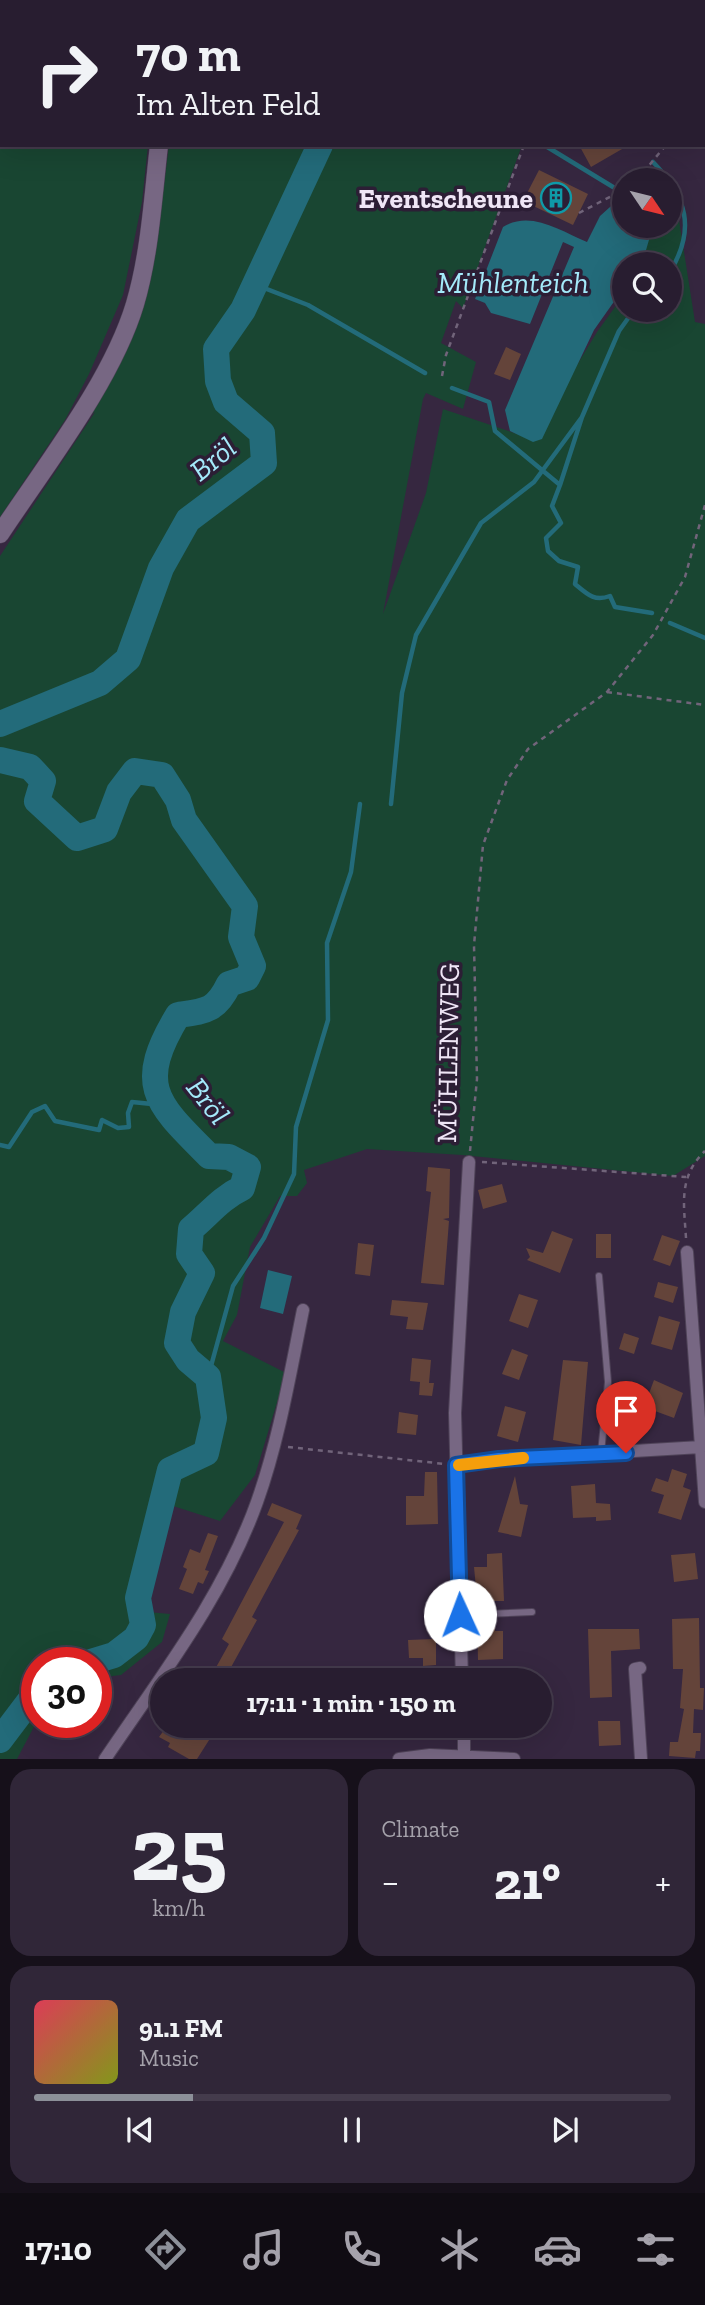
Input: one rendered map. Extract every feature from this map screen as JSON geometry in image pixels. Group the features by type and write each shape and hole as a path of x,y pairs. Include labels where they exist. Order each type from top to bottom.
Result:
{"main road":[{"path":"0,534 111,360 135,305 145,260 159,147"}],"street":[{"name":"MÜHLENWEG","path":"462,1668 455,1413 469,1162"},
{"path":"687,1252 705,1502"},
{"path":"105,1759 198,1625 256,1503 274,1446 303,1310"},
{"path":"456,1465 499,1459 701,1447"},
{"path":"640,1668 635,1669 641,1759"},
{"path":"464,1738 464,1757"},
{"path":"399,1759 514,1759"}],"lane":[{"path":"599,1276 608,1382 600,1455"},
{"path":"460,1615 532,1612"}],"path":[{"path":"442,376 446,355 523,147"},
{"path":"649,168 664,147"},
{"path":"579,212 612,195"},
{"name":"MÜHLENWEG","path":"469,1162 477,1079 474,945 484,845 507,780 528,749 607,692 653,635 685,578 705,505"},
{"path":"607,692 705,705"},
{"path":"687,1252 683,1191 685,1177 705,1151"},
{"path":"469,1162 685,1177"},
{"path":"274,1446 456,1465"}],"shaded area":[{"path":"0,147 148,147 142,202 123,295 89,374 65,420 0,517"},
{"path":"169,147 521,147 463,308 456,301 441,343 476,362 463,409 426,393 423,399 383,614 426,493 443,409 532,439 612,311 612,322 682,322 682,252 640,252 644,238 682,238 695,322 705,324 705,1156 673,1176 462,1155 367,1149 304,1170 307,1183 297,1196 280,1196 250,1247 237,1315 223,1341 286,1373 255,1475 220,1521 173,1506 155,1550 148,1612 170,1614 162,1642 121,1675 112,1676 112,1647 21,1647 21,1738 28,1738 17,1759 0,1759 0,556 95,412 85,418 141,303 161,209"}],"water":[{"name":"Mühlenteich","path":"612,205 612,238 650,238 645,252 612,252 612,304 594,330 542,439 533,442 510,431 505,410 574,247 563,242 530,324 491,313 485,303 475,299 503,227 514,222 535,221 587,242 600,216"},
{"path":"268,1270 292,1276 283,1314 260,1308"}],"building":[{"path":"580,147 626,147 591,167"},
{"name":"Eventscheune","path":"539,170 588,194 573,225 523,201"},
{"path":"506,347 521,354 510,380 494,374"},
{"path":"428,1167 450,1169 449,1218 443,1219 449,1221 444,1285 421,1283 431,1192 426,1191"},
{"path":"502,1184 507,1202 483,1209 478,1190"},
{"path":"552,1231 573,1239 560,1273 527,1260 530,1257 526,1248 543,1253"},
{"path":"596,1234 611,1234 611,1258 596,1258"},
{"path":"662,1235 680,1241 670,1266 653,1260"},
{"path":"358,1243 374,1245 370,1276 355,1274"},
{"path":"658,1282 678,1287 673,1303 654,1297"},
{"path":"519,1294 538,1300 528,1328 509,1321"},
{"path":"392,1300 428,1303 423,1330 406,1329 408,1317 390,1315"},
{"path":"659,1316 680,1322 672,1350 651,1344"},
{"path":"624,1333 639,1338 634,1354 619,1349"},
{"path":"512,1349 528,1355 519,1380 502,1374"},
{"path":"412,1358 431,1360 429,1383 434,1383 432,1396 419,1395 420,1382 410,1381"},
{"path":"563,1360 588,1362 581,1445 553,1440"},
{"path":"654,1380 683,1393 674,1418 644,1407"},
{"path":"505,1406 526,1412 518,1442 497,1436"},
{"path":"399,1412 418,1415 416,1435 397,1433"},
{"path":"672,1469 687,1474 683,1487 691,1490 681,1520 658,1513 664,1495 651,1491 656,1478 668,1482"},
{"path":"425,1472 437,1472 438,1524 406,1525 406,1496 424,1496"},
{"path":"515,1476 520,1504 528,1505 521,1537 498,1532"},
{"path":"595,1484 596,1503 610,1504 611,1520 596,1521 596,1517 573,1518 571,1486"},
{"path":"272,1503 302,1515 296,1529 299,1530 252,1617 257,1620 231,1668 216,1668 229,1644 222,1639 284,1522 267,1515"},
{"path":"208,1533 218,1536 205,1570 209,1571 203,1584 198,1582 193,1594 179,1589 187,1569 183,1567 190,1549 200,1553"},
{"path":"502,1553 504,1601 494,1601 494,1608 478,1609 474,1567 487,1567 487,1554"},
{"path":"695,1553 698,1579 674,1582 671,1555"},
{"path":"699,1618 703,1710 694,1709 693,1733 701,1733 700,1751 696,1751 695,1758 669,1756 670,1742 678,1742 684,1709 680,1708 683,1669 673,1669 672,1619"},
{"path":"495,1619 495,1631 503,1631 503,1659 478,1660 477,1620"},
{"path":"447,1623 448,1639 436,1639 436,1665 423,1666 423,1658 409,1658 408,1640 434,1639 434,1624"},
{"path":"588,1629 639,1629 640,1649 611,1651 612,1697 590,1698"},
{"path":"598,1721 620,1721 621,1745 599,1746"},
{"path":"161,1738 210,1738 197,1759 189,1759 168,1747 170,1743"}],"waterway":[{"name":"Bröl","path":"0,724 100,683 128,659 161,568 188,520 264,463 262,433 226,402 218,381 216,349 243,310 319,147"},
{"path":"547,147 612,186"},
{"path":"653,162 674,188 684,214 685,228 679,252"},
{"path":"254,284 308,305 425,373"},
{"path":"560,485 582,417 619,331 625,322"},
{"path":"452,388 489,402 495,431 560,485 552,506 561,523 546,538 548,551 559,561 578,567 575,584 595,597 610,596 615,607 652,613"},
{"path":"391,804 402,693 416,635 481,523 534,482 582,417"},
{"path":"670,623 705,638"},
{"name":"Bröl","path":"0,760 30,767 43,781 37,801 77,838 105,829 119,792 135,771 162,775 178,800 184,820 245,906 241,937 253,966 247,978 229,984 215,1005 203,1011 178,1015 157,1060 155,1077 158,1092 176,1122 209,1156 229,1157 248,1167 242,1188 221,1201 191,1229 189,1254 202,1273 183,1312 177,1343 188,1360 208,1377 214,1418 206,1453 170,1470 138,1598 143,1625 136,1638 112,1656"},
{"path":"208,1377 233,1286 264,1238 294,1174 296,1127 328,1020 327,943 351,872 360,804"},
{"path":"0,1145 9,1147 32,1112 45,1106 55,1121 99,1130 102,1120 118,1128 129,1127 128,1113 132,1102 162,1105"},
{"name":"Bröl","path":"0,1740 21,1712"}],"slow traffic":[{"path":"459,1465 523,1458"}],"place":[{"name":"Eventscheune","path":"556,198"}],"route":[{"path":"460,1615 456,1465 499,1459 626,1453"}]}
